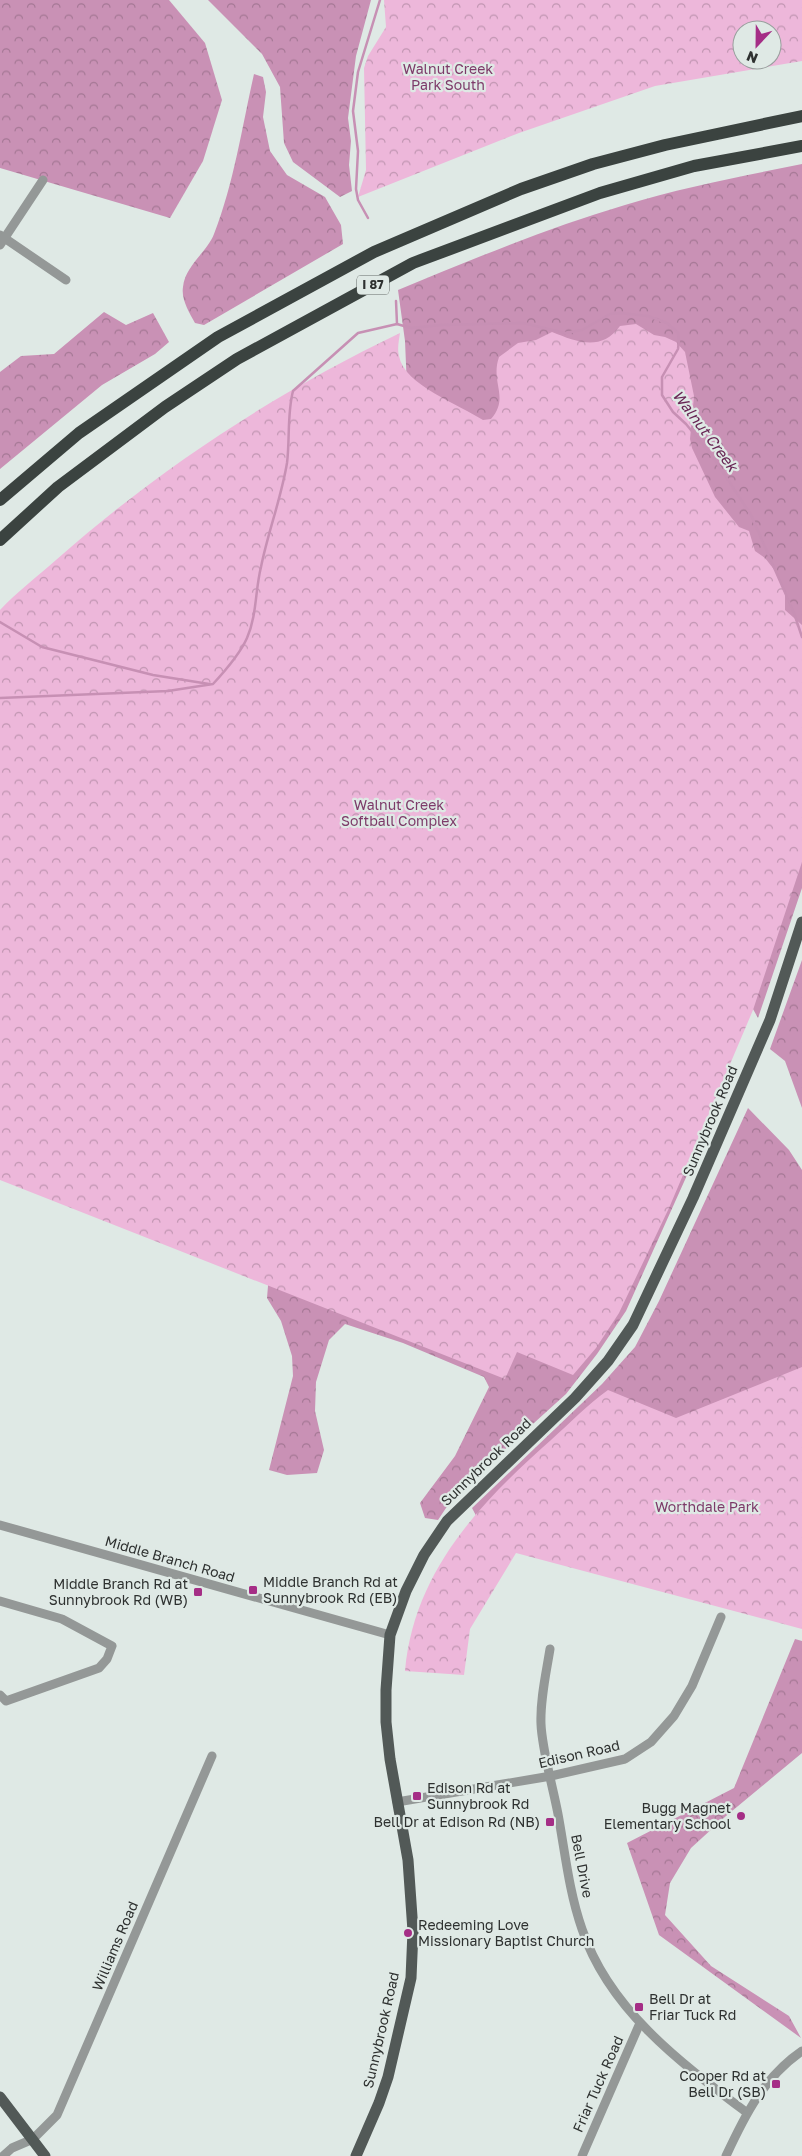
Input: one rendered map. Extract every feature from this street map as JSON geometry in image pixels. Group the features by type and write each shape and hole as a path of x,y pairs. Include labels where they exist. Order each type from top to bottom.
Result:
{"highway":[{"name":"I 87","path":"0,500 79,432 218,337 374,252 521,189 593,164 682,141 802,116"},
{"name":"I 87","path":"0,540 58,487 164,407 237,359 413,263 600,193 694,166 802,146"}],"main road":[{"name":"Sunnybrook Road","path":"356,2156 388,2077 410,1978 414,1932 408,1860 386,1722 390,1634 406,1591 424,1556 447,1521 575,1398 608,1361 633,1326 690,1207 770,1020 802,922"},
{"path":"0,2097 45,2156"}],"street":[{"path":"43,180 1,239 66,280"},
{"name":"Middle Branch Road","path":"0,1525 390,1634"},
{"path":"0,1601 62,1619 112,1646 107,1659 99,1668 6,1701 0,1695"},
{"name":"Edison Road","path":"398,1802 551,1776 625,1759 651,1742 674,1716 692,1686 720,1617"},
{"name":"Bell Drive","path":"550,1649 544,1682 541,1725 582,1930 603,1974 640,2023 660,2044 696,2075 746,2112"},
{"name":"Williams Road","path":"33,2139 57,2115 212,1756"},
{"name":"Friar Tuck Road","path":"582,2156 640,2023"},
{"path":"726,2156 746,2112 776,2072 802,2051"},
{"path":"3,2156 12,2148 33,2139"}],"green space":[{"path":"0,0 169,0 205,43 222,100 203,161 170,218 0,168"},
{"path":"208,0 371,0 356,56 348,118 351,141 349,165 352,191 340,197 293,162 284,143 280,87 262,54"},
{"name":"Walnut Creek Park South","path":"384,0 802,0 802,61 782,64 782,20 732,20 732,70 749,70 655,86 519,133 358,197 366,170 364,68 368,56 386,27"},
{"path":"254,74 263,77 266,92 263,117 270,151 287,175 325,197 341,225 343,244 204,325 195,323 184,301 183,287 188,272 211,241 221,215 232,175"},
{"path":"802,164 802,888 758,1018 407,388 405,341 398,290 510,244 596,214 691,187"},
{"path":"104,312 126,325 153,313 169,342 155,354 102,385 0,469 0,372 21,356 54,354"},
{"name":"Walnut Creek Softball Complex","path":"636,324 654,335 676,342 685,352 694,396 690,439 692,448 715,497 739,527 749,531 755,551 765,558 776,572 785,591 785,610 802,625 802,862 753,1010 669,1208 619,1313 596,1348 573,1375 517,1352 505,1379 0,1180 0,610 20,590 136,494 220,434 308,381 400,333 399,356 403,366 411,376 434,393 483,420 491,419 499,404 497,366 499,357 518,343 536,340 552,332 588,343 597,342 613,334 620,326"},
{"path":"802,960 802,1108 785,1061 770,1049"},
{"path":"748,1108 789,1150 802,1170 802,1416 482,1527 472,1508 602,1384 635,1347 659,1301"},
{"path":"684,1131 697,1153 626,1311 597,1354 566,1394 481,1471 446,1508 438,1520 425,1518 420,1503 455,1456 489,1387 484,1377 403,1343 345,1324 329,1340 316,1382 315,1411 324,1450 317,1473 287,1475 269,1470 293,1376 292,1356 281,1321 267,1298 270,1262"},
{"name":"Worthdale Park","path":"802,1367 802,1629 516,1553 470,1629 464,1675 405,1671 411,1635 422,1602 436,1571 455,1542 476,1514 500,1489 600,1396 608,1390 676,1418"},
{"path":"795,1639 802,1641 802,1753 726,1816 691,1848 670,1883 665,1915 711,1966 789,2016 801,2038 659,1935 627,1843 734,1788"}],"waterway":[{"name":"Walnut Creek","path":"368,218 358,200 356,189 358,151 353,111 358,72 380,0"},
{"name":"Walnut Creek","path":"396,301 397,324"},
{"path":"0,698 168,691 213,684 236,656 244,644 250,629 259,576 287,463 293,391 358,333 397,324 411,328 441,325 523,323 565,333 582,330 610,314 620,313 648,316 667,323 678,333 679,340 678,349 662,377 662,395 673,412 686,424 713,457 751,515 794,613 802,637"},
{"path":"0,622 42,647 153,675 209,684"}],"place":[{"name":"Middle Branch Rd at Sunnybrook Rd (EB)","path":"253,1590"},
{"name":"Middle Branch Rd at Sunnybrook Rd (WB)","path":"198,1592"},
{"name":"Edison Rd at Sunnybrook Rd","path":"417,1796"},
{"name":"Bugg Magnet Elementary School","path":"741,1816"},
{"name":"Bell Dr at Edison Rd (NB)","path":"550,1822"},
{"name":"Redeeming Love Missionary Baptist Church","path":"408,1933"},
{"name":"Bell Dr at Friar Tuck Rd","path":"639,2007"},
{"name":"Cooper Rd at Bell Dr (SB)","path":"776,2084"}]}
